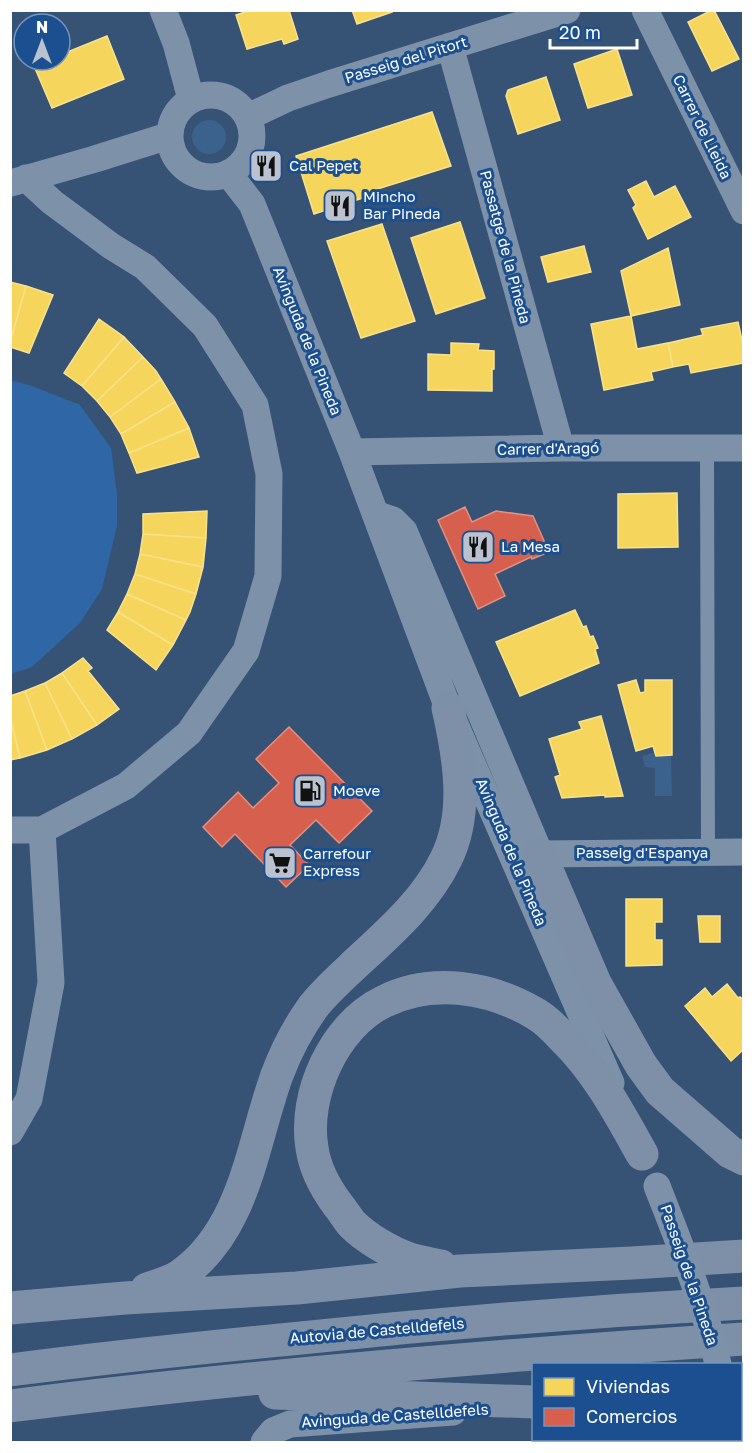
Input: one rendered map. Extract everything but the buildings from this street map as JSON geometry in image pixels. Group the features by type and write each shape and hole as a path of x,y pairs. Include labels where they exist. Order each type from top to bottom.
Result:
{"highway":[{"path":"125,1298 179,1277 202,1258 219,1235 236,1205 277,1076 288,1048 299,1029 314,1005 413,907 432,883 446,859 455,837 460,796 459,767 448,708"},
{"path":"540,854 595,983 641,1065 660,1091 730,1152 744,1159"},
{"path":"460,1270 409,1258 379,1244 352,1224 331,1195 316,1165 312,1148 312,1107 325,1065 348,1030 363,1015 384,1001 407,993 453,987 501,997 537,1014 578,1053 605,1090 642,1154"},
{"path":"10,1308 125,1298 297,1288 460,1270 744,1256"},
{"name":"Autovia de Castelldefels","path":"10,1370 109,1357 365,1331 562,1314 744,1303"},
{"path":"10,1406 174,1386 357,1368 744,1339"},
{"path":"174,1386 301,1395 403,1397 532,1404"}],"street":[{"path":"163,10 176,43 191,99"},
{"name":"Passeig del Pitort","path":"248,117 288,98 567,10"},
{"name":"Carrer de Lleida","path":"645,10 744,211"},
{"name":"Passatge de la Pineda","path":"450,46 561,448"},
{"path":"204,95 217,95 230,99 240,106 248,117 252,130 252,143 239,166 228,173 215,177 200,176 188,170 177,160 172,151 168,135 173,118 191,99 204,95"},
{"path":"18,180 95,159 168,135"},
{"name":"Avinguda de la Pineda","path":"228,173 252,204 352,452 448,708 657,1186"},
{"path":"10,830 42,830 126,786 189,733 246,651 268,576 270,474 255,405 205,326 146,267 111,246 18,180"},
{"name":"Carrer d'Aragó","path":"352,452 561,448 744,448"},
{"name":"Avinguda de la Pineda","path":"375,514 393,520 404,531 540,854"},
{"path":"10,1132 29,1099 51,983 42,830"},
{"name":"Passeig d'Espanya","path":"540,854 744,852"},
{"name":"Passeig de la Pineda","path":"657,1186 700,1298 718,1363"},
{"name":"Avinguda de Castelldefels","path":"264,1443 273,1431 290,1424 532,1404"}],"lane":[{"path":"707,448 708,852"}],"shaded area":[{"path":"209,120 221,125 226,137 221,149 209,154 197,149 192,137 197,125"},
{"path":"10,380 80,405 111,448 117,494 117,526 102,589 80,623 32,667 11,674"},
{"path":"655,752 656,756 671,755 672,796 655,796 655,768 645,767 642,756"}],"place":[{"name":"Cal Pepet","path":"266,166"},
{"name":"Mincho Bar Pineda","path":"340,206"},
{"name":"La Mesa","path":"478,547"},
{"name":"Moeve","path":"310,791"},
{"name":"Carrefour Express","path":"280,863"}]}
